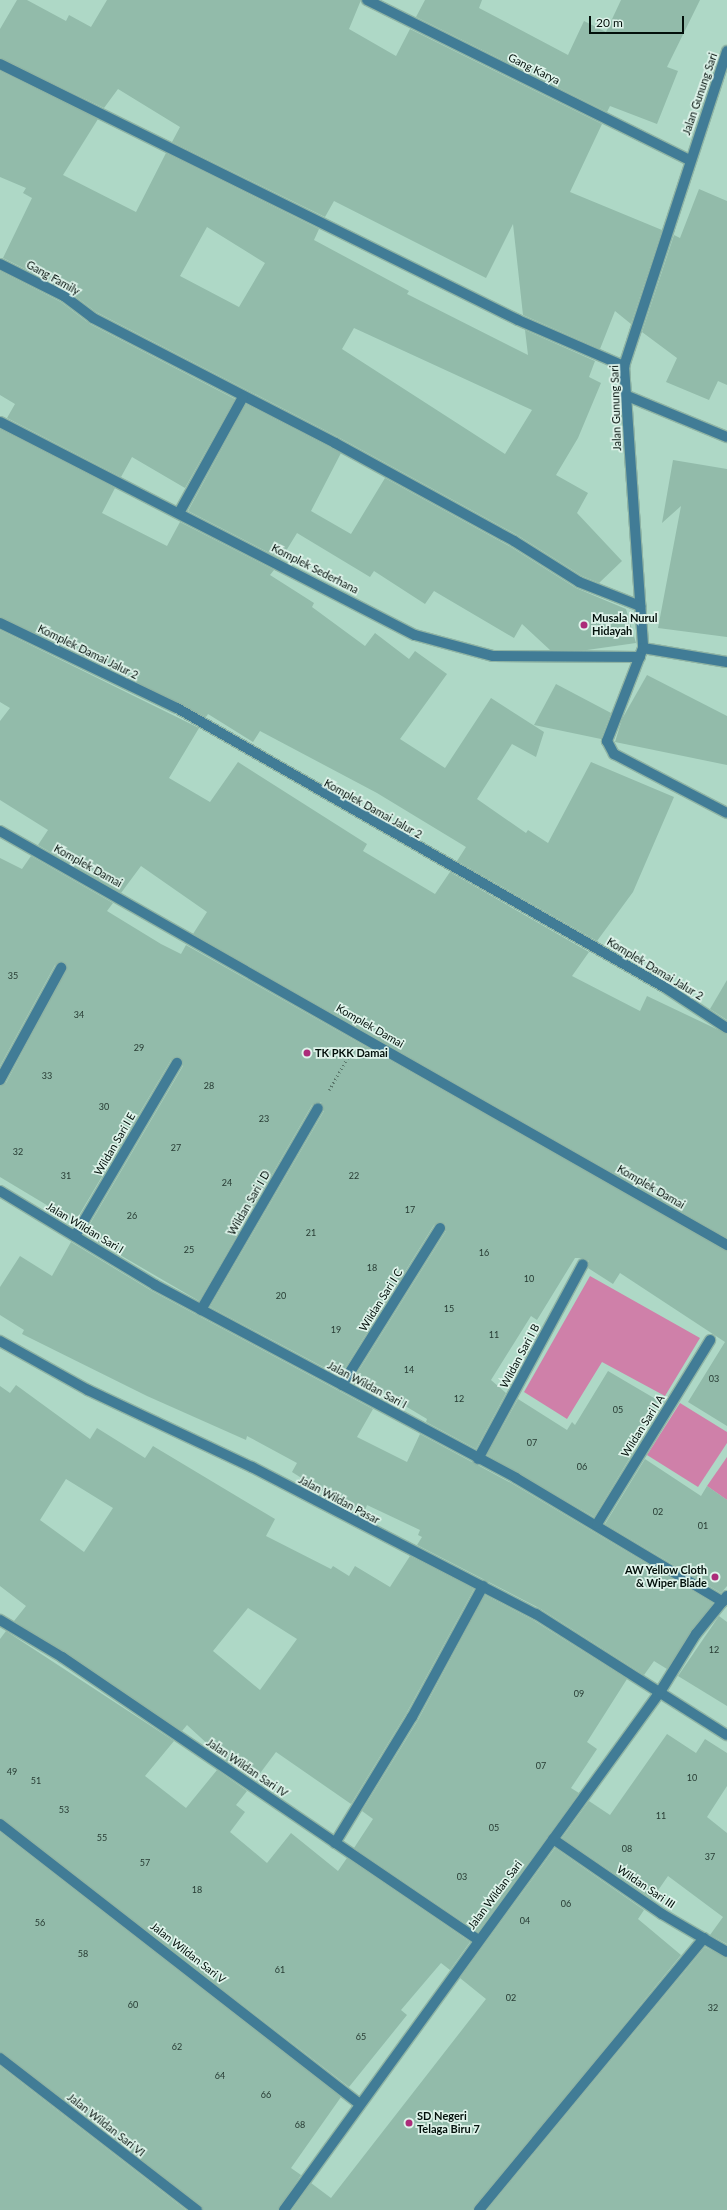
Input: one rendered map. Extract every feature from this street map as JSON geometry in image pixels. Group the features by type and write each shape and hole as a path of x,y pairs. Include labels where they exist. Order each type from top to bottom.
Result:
{"street":[{"name":"Gang Karya","path":"367,0 690,160"},
{"name":"Jalan Gunung Sari","path":"642,652 624,366 727,50"},
{"path":"0,64 504,313 624,366"},
{"name":"Gang Family","path":"0,264 64,296 93,318 500,534 584,585 640,606"},
{"path":"626,395 727,437"},
{"path":"179,513 243,397"},
{"name":"Komplek Sederhana","path":"0,422 421,637 493,656 642,652"},
{"name":"Komplek Damai Jalur 2","path":"0,623 177,708 666,988 727,1028"},
{"path":"727,662 642,652 609,733 609,749 727,813"},
{"name":"Komplek Damai","path":"0,831 361,1034 727,1245"},
{"path":"0,1080 61,968"},
{"name":"Wildan Sari I E","path":"75,1236 177,1063"},
{"name":"Wildan Sari I D","path":"201,1310 318,1108"},
{"name":"Jalan Wildan Sari I","path":"0,1191 201,1310 597,1524 725,1599"},
{"name":"Wildan Sari I C","path":"342,1385 440,1228"},
{"name":"Wildan Sari I B","path":"478,1459 583,1264"},
{"name":"Wildan Sari I A","path":"597,1524 710,1340"},
{"name":"Jalan Wildan Pasar","path":"0,1341 88,1390 252,1467 536,1614 727,1735"},
{"path":"335,1843 412,1717 483,1586"},
{"name":"Jalan Wildan Sari","path":"284,2210 312,2175 359,2103 477,1939 554,1839 660,1692 696,1634 725,1599"},
{"name":"Jalan Wildan Sari IV","path":"0,1620 62,1657 477,1939"},
{"name":"Jalan Wildan Sari V","path":"0,1824 359,2103"},
{"name":"Wildan Sari III","path":"554,1839 727,1952"},
{"path":"479,2210 704,1938"},
{"name":"Jalan Wildan Sari VI","path":"0,2058 197,2210"}],"path":[{"path":"318,1108 361,1034"}],"shaded area":[{"path":"590,1276 700,1338 665,1396 602,1362 567,1419 524,1392"},
{"path":"680,1403 727,1432 727,1443 698,1487 647,1455"},
{"path":"727,1457 727,1500 707,1486"}],"building":[{"path":"17,0 27,0 66,21 69,15 91,27 107,0 361,0 349,29 396,56 410,29 602,124 570,192 662,230 631,324 615,311 600,349 523,315 513,224 486,278 334,201 325,217 172,142 180,127 118,89 104,108 0,58 0,29"},
{"path":"425,0 482,0 479,8 568,55 584,21 606,32 621,0 700,0 667,67 678,71 657,124 610,106 607,112 416,17"},
{"path":"0,71 98,119 63,175 136,212 166,153 319,229 314,240 409,291 407,294 528,355 525,330 595,361 589,377 601,383 578,438 556,475 588,493 577,513 622,561 599,583 582,576 517,535 338,437 96,312 67,290 3,258 32,198 23,193 26,188 0,177","holes":["207,227 265,263 239,307 180,276","354,328 532,410 505,454 342,349"]},
{"path":"699,189 727,201 727,385 718,381 709,400 666,382 677,358 642,332 674,235 680,238"},
{"path":"0,271 61,302 90,324 235,399 185,488 132,457 121,477 7,418 15,404 0,395"},
{"path":"246,404 341,453 311,511 351,534 385,478 511,547 576,588 626,609 636,643 587,650 550,650 522,624 514,638 434,591 425,604 374,571 370,577 297,533 281,559 188,511"},
{"path":"0,429 115,488 102,513 167,546 180,522 274,570 270,575 314,603 312,607 365,646 375,633 409,659 415,651 447,674 400,739 445,768 491,698 544,732 536,757 512,744 477,799 526,833 528,830 548,843 591,762 674,797 633,892 597,941 457,861 466,847 377,793 260,731 253,742 208,714 206,717 0,617"},
{"path":"673,460 727,469 727,637 658,628 681,506 662,523"},
{"path":"0,630 199,728 169,778 210,802 238,762 367,844 363,851 435,894 450,872 589,952 572,976 640,1011 647,996 727,1034 727,1238 193,934 207,912 141,866 121,893 38,845 48,830 0,800 0,721 10,708 0,702"},
{"path":"647,675 727,716 727,765 615,742 622,719"},
{"path":"556,684 611,713 601,739 534,725"},
{"path":"31,856 113,903 107,911 161,944 181,954 186,945 727,1251 727,1426 688,1402 725,1342 620,1273 613,1284 588,1268 589,1261 583,1258 575,1258 537,1320 531,1316 491,1380 506,1393 476,1449 426,1422 427,1419 382,1392 379,1397 351,1383 446,1231 446,1225 441,1222 434,1225 340,1376 210,1307 324,1111 321,1102 312,1105 199,1301 84,1234 183,1066 181,1058 171,1060 75,1222 0,1177 0,1086 6,1083 67,968 64,962 55,965 0,1066 0,858 22,869"},
{"path":"727,980 727,1020 710,1009"},
{"path":"71,1242 152,1291 373,1409 357,1437 407,1462 420,1434 513,1484 713,1603 667,1669 654,1661 644,1675 539,1608 417,1545 422,1537 418,1535 420,1530 367,1505 364,1513 333,1498 292,1472 297,1463 247,1436 246,1440 147,1396 22,1334 24,1330 0,1315 0,1287 20,1256 52,1276"},
{"path":"608,1371 659,1401 630,1449 634,1451 594,1517 487,1455 518,1399 567,1430 572,1422 575,1425"},
{"path":"16,1385 90,1439 97,1428 145,1458 153,1446 275,1519 266,1536 331,1569 333,1566 349,1576 355,1566 390,1587 410,1556 474,1589 406,1714 351,1804 276,1752 255,1780 225,1760 187,1725 182,1731 14,1621 26,1606 0,1586 0,1386 10,1393","holes":["66,1479 113,1508 84,1552 40,1520","248,1608 297,1639 260,1690 213,1651"]},
{"path":"645,1459 701,1496 707,1486 727,1500 727,1586 721,1593 605,1524"},
{"path":"485,1595 533,1620 627,1679 587,1742 597,1749 571,1788 579,1793 478,1932 354,1848 373,1819 362,1811 418,1720"},
{"path":"719,1616 727,1622 727,1706 678,1676"},
{"path":"6,1631 174,1741 145,1776 186,1808 217,1770 247,1791 236,1805 245,1812 230,1832 267,1863 291,1833 338,1871 347,1858 470,1942 450,1970 441,1963 401,2010 407,2015 349,2087 0,1818 0,1639"},
{"path":"667,1734 696,1753 705,1739 727,1753 727,1786 707,1817 727,1833 727,1944 710,1935 723,1917 668,1876 652,1899 562,1838 589,1801 610,1815"},
{"path":"0,1832 341,2097 291,2168 301,2175 278,2210 203,2210 0,2052"},
{"path":"555,1848 644,1910 638,1919 681,1955 473,2210 292,2210 311,2183 331,2198 486,1999 460,1978"},
{"path":"705,1947 727,1958 727,2210 487,2210"},
{"path":"0,2066 186,2210 0,2210"}],"place":[{"name":"Musala Nurul Hidayah","path":"584,625"},
{"name":"TK PKK Damai","path":"307,1053"},
{"name":"AW Yellow Cloth & Wiper Blade","path":"715,1577"},
{"name":"SD Negeri Telaga Biru 7","path":"409,2123"}]}
